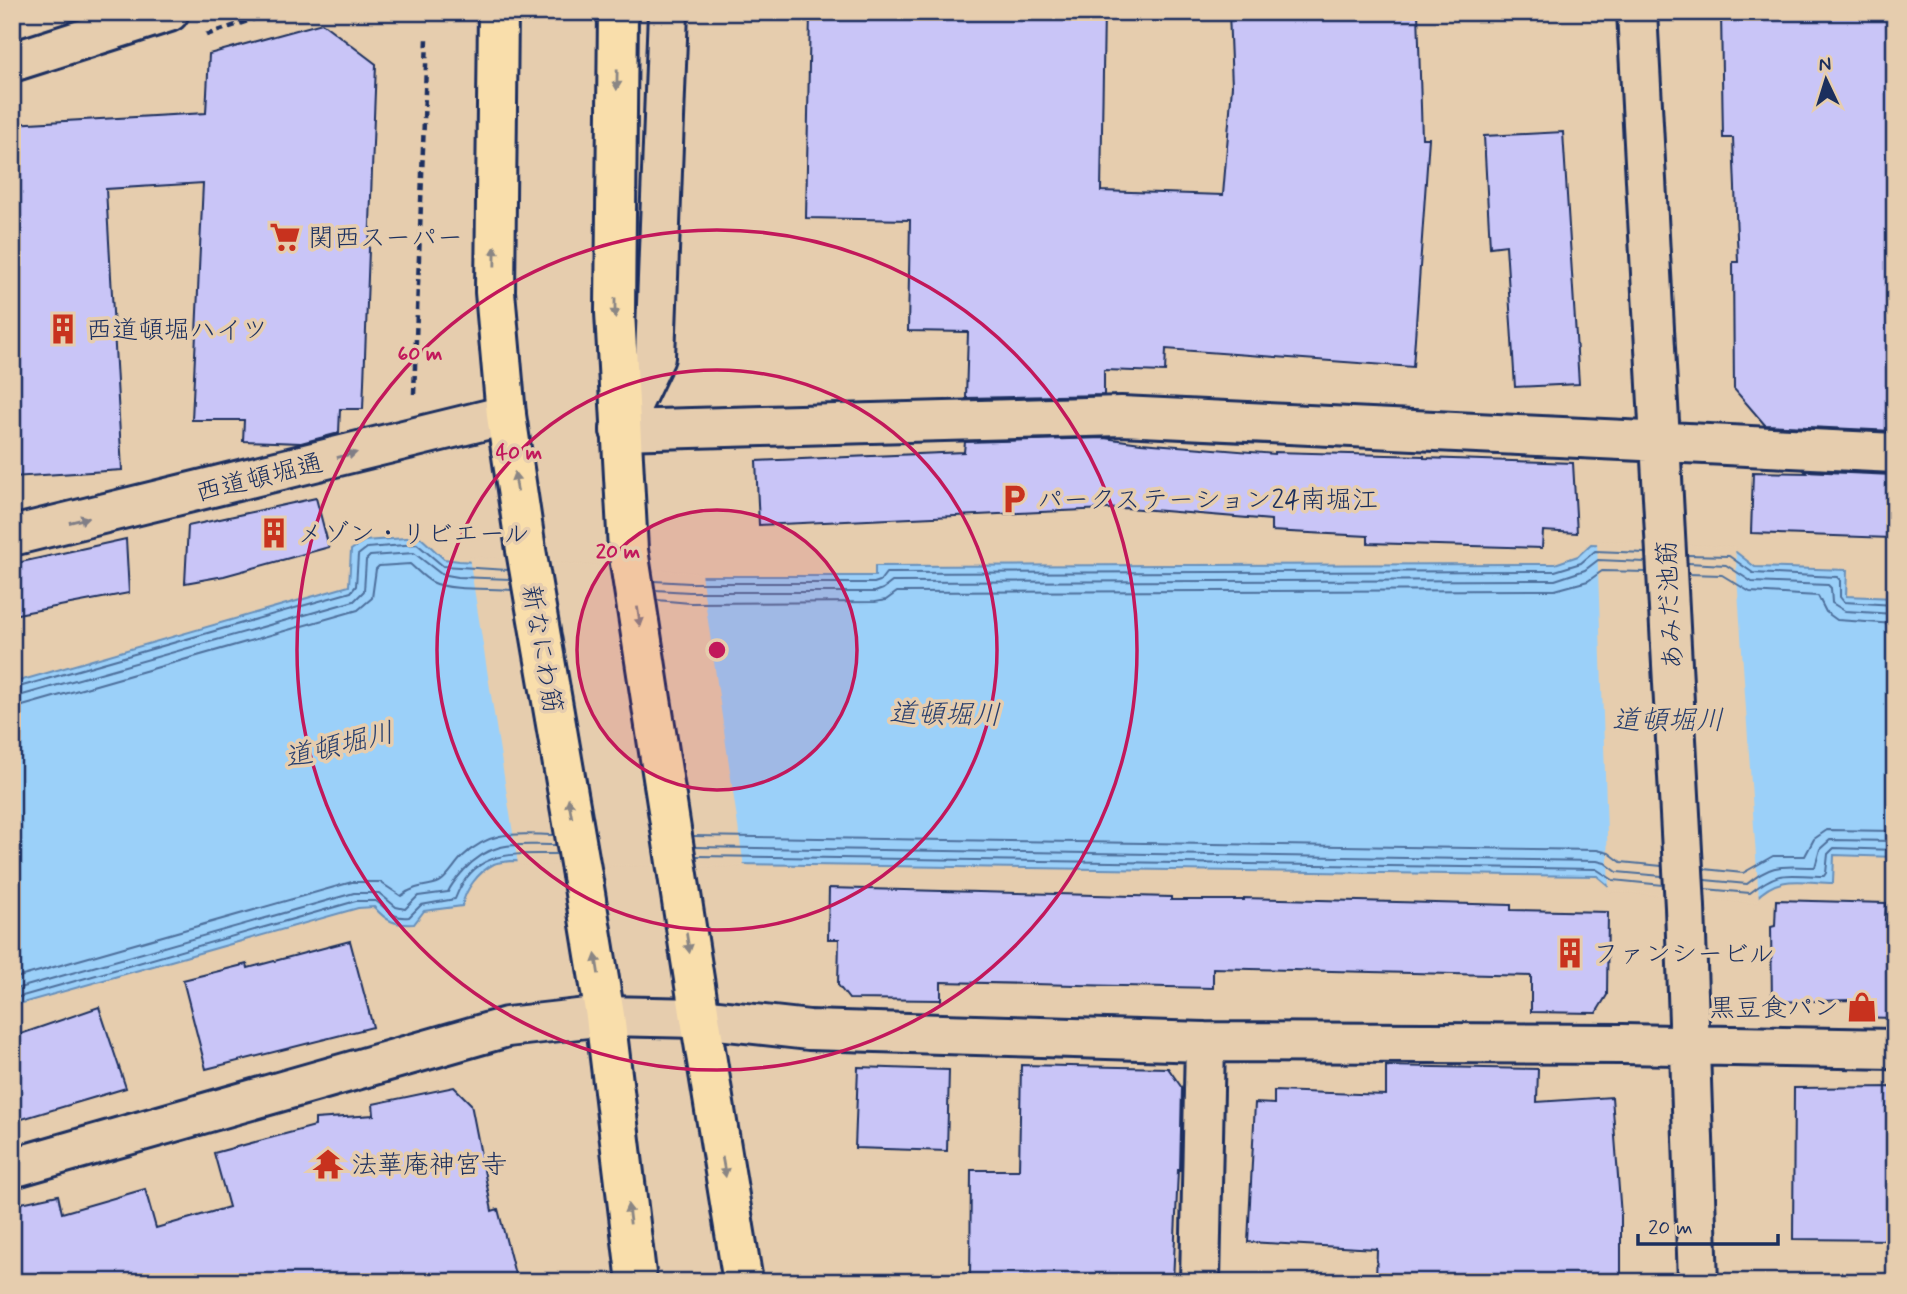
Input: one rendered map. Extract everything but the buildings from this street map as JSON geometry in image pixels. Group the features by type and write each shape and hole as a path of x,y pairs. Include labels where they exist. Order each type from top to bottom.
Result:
{"main road":[{"name":"新なにわ筋","path":"498,12 495,292 506,415 526,550 605,1016 637,1282"},
{"path":"618,12 615,312 628,550 743,1282"}],"street":[{"path":"12,62 169,12"},
{"path":"668,12 655,357 620,430 1121,416 1895,453"},
{"name":"あみだ池筋","path":"1637,12 1685,907 1698,1282"},
{"name":"西道頓堀通","path":"12,536 506,415"},
{"path":"12,1168 508,1027 605,1016 700,1018 809,1030 1205,1042 1895,1049"},
{"path":"1200,1282 1205,1042"}],"path":[{"path":"399,443 414,407 427,38"}],"water":[{"name":"道頓堀川","path":"420,537 444,559 689,576 875,576 875,566 1555,564 1578,556 1591,544 1732,549 1755,567 1847,570 1846,596 1895,598 1895,857 1834,855 1833,883 1790,881 1772,886 1754,900 1610,887 1597,876 511,861 488,867 469,888 462,906 424,911 414,924 392,922 374,907 358,908 12,1006 12,683 349,586 351,550 364,541"}],"pier":[{"path":"1597,541 1735,547 1759,901 1756,903 1609,891"},
{"path":"469,557 701,573 744,867 518,864"}],"place":[{"name":"関西スーパー","path":"285,237"},
{"name":"西道頓堀ハイツ","path":"63,329"},
{"name":"パークステーション24南堀江","path":"1014,499"},
{"name":"メゾン・リビエール","path":"274,533"},
{"name":"ファンシービル","path":"1570,953"},
{"name":"黒豆食パン","path":"1862,1007"},
{"name":"法華庵神宮寺","path":"328,1164"}]}
